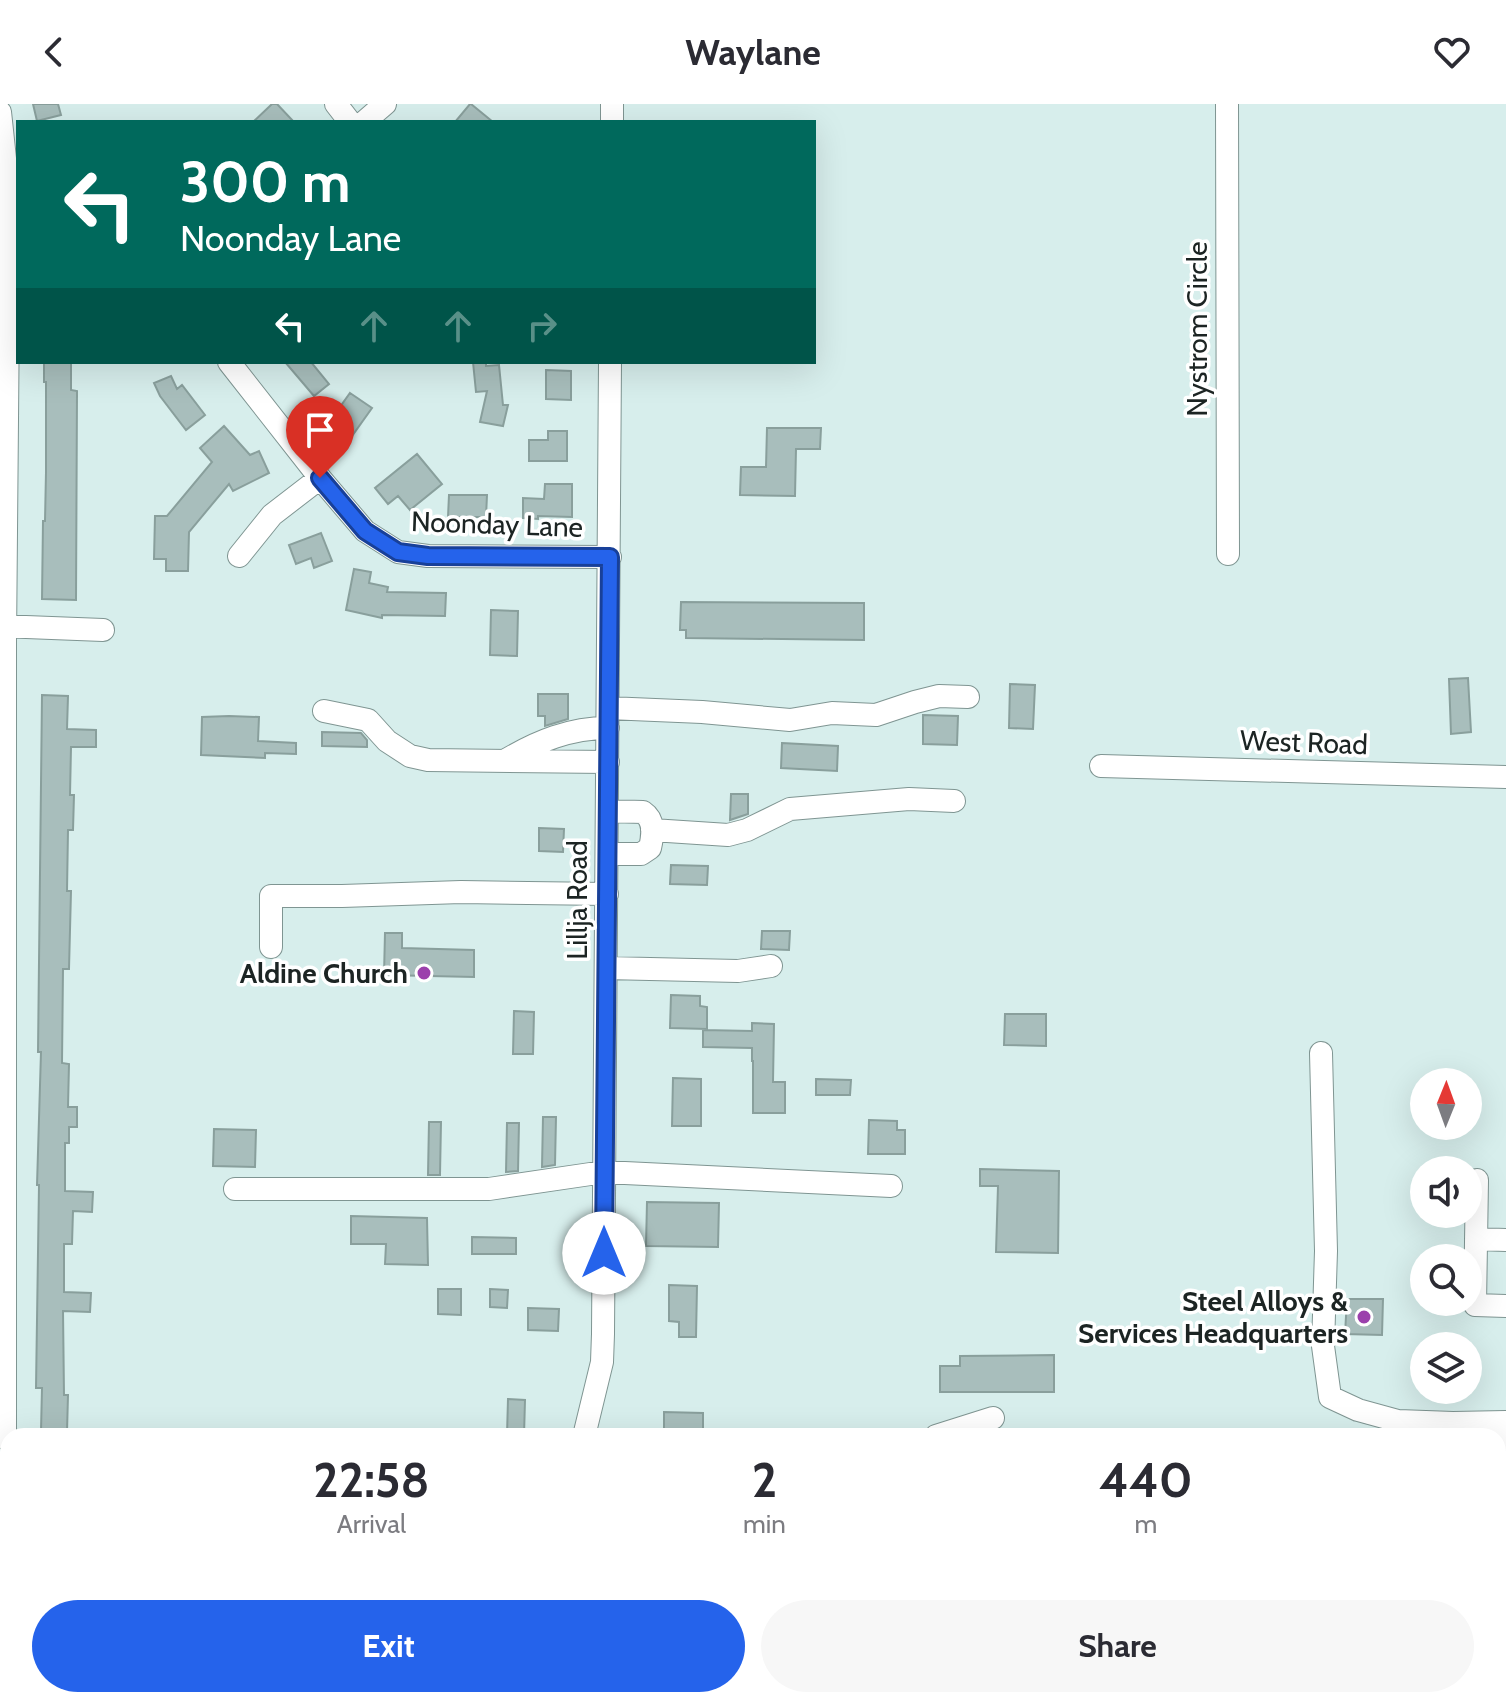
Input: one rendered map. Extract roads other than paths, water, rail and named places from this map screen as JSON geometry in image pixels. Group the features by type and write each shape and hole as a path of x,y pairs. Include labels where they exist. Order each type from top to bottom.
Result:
{"street":[{"path":"336,104 348,120"},
{"path":"366,120 385,104"},
{"name":"Nystrom Circle","path":"1227,104 1228,554"},
{"path":"0,112 9,196 2,626 5,1428"},
{"name":"Noonday Lane","path":"231,364 365,531 398,552 428,556 610,557"},
{"name":"Lillja Road","path":"586,1428 602,1362 610,364"},
{"path":"239,556 272,515 320,478"},
{"path":"2,626 103,630"},
{"path":"505,761 532,745 557,735 594,728 608,718 702,712 790,720 832,713 876,715 939,696 968,697"},
{"path":"324,711 368,720 387,741 410,756 428,760 608,762"},
{"name":"West Road","path":"1101,766 1506,777"},
{"path":"652,830 728,835 747,830 790,809 909,799 954,801"},
{"path":"607,811 643,812 651,819 652,830 650,848 641,854 607,854"},
{"path":"271,947 271,896 461,892 607,894"},
{"path":"606,968 738,971 771,966"},
{"path":"1321,1053 1326,1251 1323,1346 1330,1397 1358,1410 1398,1421 1506,1422"},
{"path":"235,1189 489,1189 604,1172 891,1186"},
{"path":"1476,1228 1475,1305 1506,1306"},
{"path":"1476,1239 1506,1240"},
{"path":"961,1428 993,1418"}],"place":[{"name":"Aldine Church","path":"424,973"},
{"name":"Steel Alloys & Services Headquarters","path":"1364,1317"}]}
